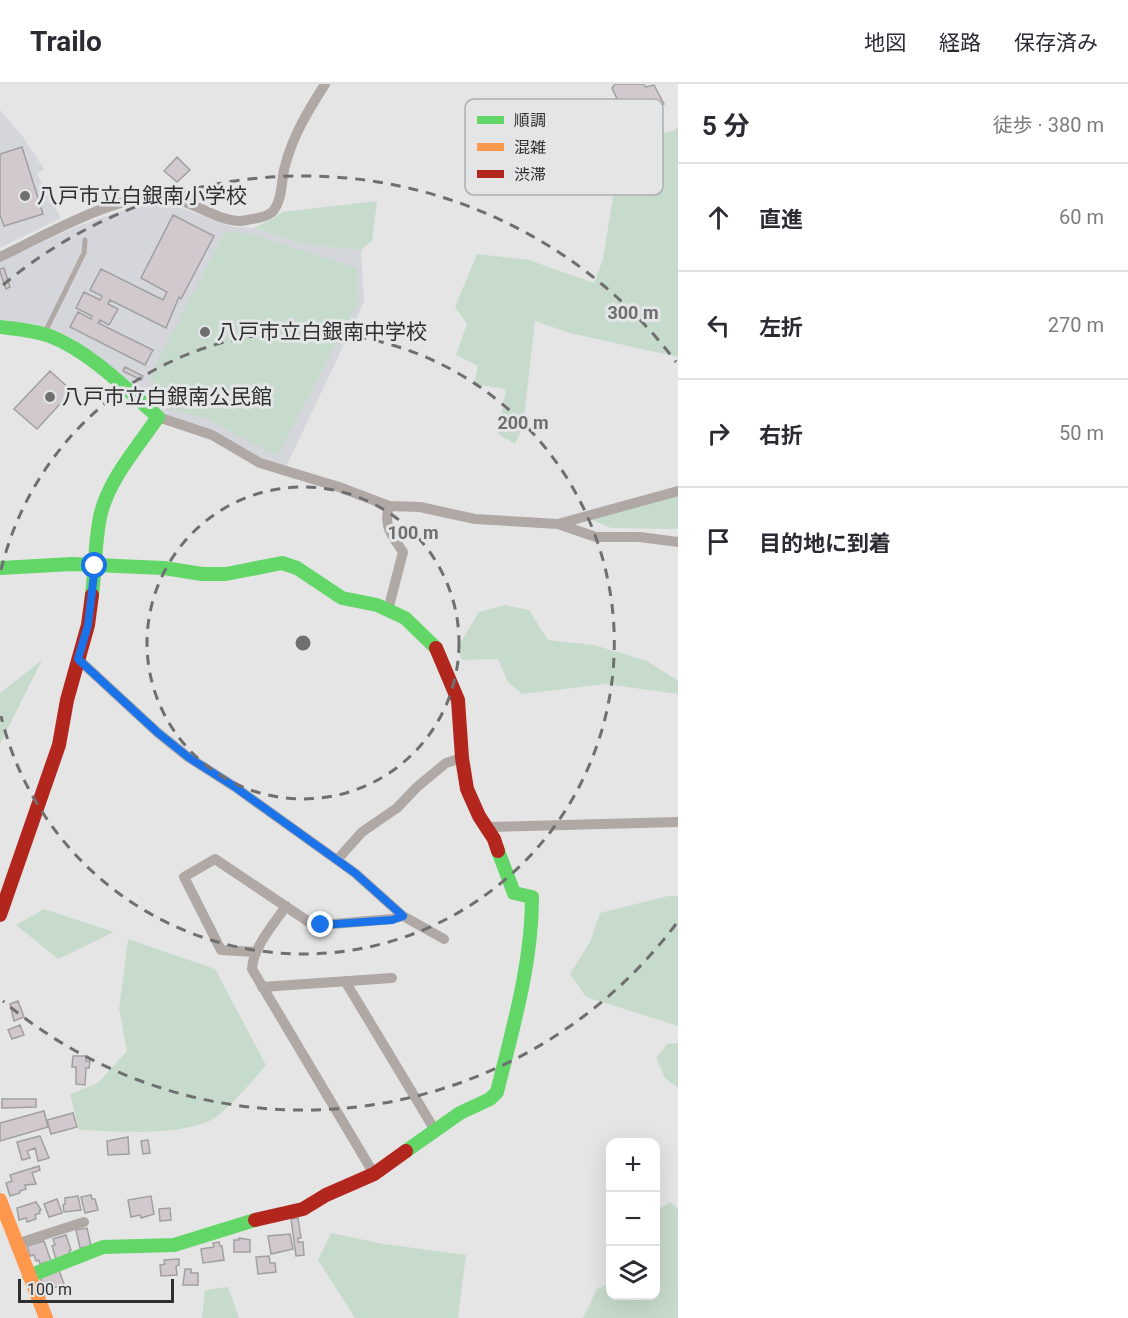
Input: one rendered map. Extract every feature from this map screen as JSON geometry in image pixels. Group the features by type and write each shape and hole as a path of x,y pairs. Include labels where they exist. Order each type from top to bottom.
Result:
{"street":[{"path":"0,257 97,212 153,197 168,197 186,202 222,217 239,221 261,217 273,211 280,194 284,167 297,130 324,84"},
{"path":"0,327 44,334 66,343 91,360 158,417 212,435 260,463 339,487 389,506 420,507 475,519 558,524 596,537 640,537 678,542"},
{"path":"0,915 59,745 88,625 100,517 105,501 112,484 158,417"},
{"path":"558,524 678,491"},
{"path":"388,610 402,552 389,531 386,519 389,506"},
{"path":"0,568 72,564 164,568 218,574 282,563 297,568 342,598 377,605 405,618 435,646 458,700 462,758 468,789 479,816 488,827 514,893 532,897 533,926 525,984 497,1092 490,1099 460,1113 374,1174 337,1189 303,1209 246,1222 174,1245 103,1247 29,1276"},
{"path":"78,659 157,732 188,757 235,787 355,873 403,916 444,939"},
{"path":"337,860 362,832 397,808 417,787 446,763 462,758"},
{"path":"488,827 678,822"},
{"path":"256,952 221,950 184,878 215,859 312,924 392,920 403,916"},
{"path":"286,906 256,952 252,961 252,969 374,1174"},
{"path":"262,987 392,978"},
{"path":"345,981 436,1132"},
{"path":"0,1200 46,1318"},
{"path":"16,1244 84,1222"}],"lane":[{"path":"44,334 84,253 85,240"}],"shaded area":[{"name":"八戸市立白銀南小学校","path":"0,110 21,134 44,169 37,174 61,218 0,248"},
{"name":"八戸市立白銀南中学校","path":"156,203 184,209 233,227 254,228 303,244 361,250 364,302 286,467 260,459 165,416 84,346 66,335 39,325 0,320 0,262 76,227 141,205"}],"green space":[{"path":"678,126 678,357 570,333 535,321 523,426 515,444 498,434 506,389 474,384 478,366 456,355 467,324 455,307 477,254 529,260 594,283 603,259 613,195 663,195 663,133 674,131"},
{"path":"377,201 372,241 361,250 303,244 254,228 282,212"},
{"path":"224,233 252,234 357,268 359,301 277,456 205,418 175,411 167,406 172,396 149,378"},
{"path":"678,496 678,529 611,528 588,518"},
{"path":"505,605 529,610 548,640 594,645 647,661 678,681 678,694 605,684 522,694 508,682 498,659 462,660 457,648 479,612"},
{"path":"42,660 0,744 0,693"},
{"path":"668,896 678,896 678,1026 586,997 570,974 590,942 600,913"},
{"path":"44,909 114,932 58,959 16,925"},
{"path":"128,939 215,969 266,1065 230,1105 209,1121 194,1126 161,1131 79,1130 70,1094 98,1083 127,1051 119,1009"},
{"path":"678,1043 678,1088 665,1078 656,1058 667,1044"},
{"path":"670,1202 678,1209 678,1318 583,1318 597,1289 606,1285 606,1300 660,1300 660,1208"},
{"path":"331,1233 384,1244 466,1255 458,1318 355,1318 318,1260"},
{"path":"228,1287 239,1318 202,1318 205,1290"}],"building":[{"path":"615,84 643,84 646,87 654,85 661,99 617,99 612,88"},
{"path":"22,147 43,214 4,226 0,215 0,154"},
{"path":"177,157 190,170 177,182 164,171"},
{"path":"173,215 214,236 181,299 179,297 166,328 110,300 108,304 118,309 109,325 100,320 98,323 153,350 145,365 70,327 78,312 91,319 92,316 76,308 84,292 100,300 102,296 90,290 101,269 163,300 167,292 141,278"},
{"path":"4,268 10,287 6,289 0,272 0,269"},
{"path":"125,367 143,376 141,380 123,371"},
{"path":"50,371 72,391 37,429 14,409"},
{"path":"156,385 167,394 161,402 150,392"},
{"path":"18,1001 24,1017 14,1021 10,1004"},
{"path":"20,1025 24,1035 12,1039 8,1030"},
{"path":"73,1056 86,1056 86,1061 90,1061 89,1068 86,1068 85,1085 76,1084 76,1067 72,1067"},
{"path":"2,1099 36,1099 36,1107 2,1108"},
{"path":"44,1111 48,1127 0,1141 0,1123"},
{"path":"73,1113 77,1127 51,1134 47,1120"},
{"path":"40,1136 49,1158 38,1161 35,1148 27,1151 30,1158 22,1160 17,1142"},
{"path":"128,1137 129,1154 108,1155 107,1141"},
{"path":"148,1140 150,1153 143,1154 141,1141"},
{"path":"39,1166 40,1170 32,1173 36,1184 25,1185 26,1189 10,1196 6,1183 12,1181 10,1175"},
{"path":"91,1195 92,1199 95,1199 98,1210 85,1213 81,1197"},
{"path":"78,1196 81,1210 64,1212 65,1198"},
{"path":"151,1196 154,1214 141,1218 140,1215 131,1217 128,1200"},
{"path":"57,1199 62,1213 49,1217 44,1204"},
{"path":"36,1202 41,1210 35,1215 36,1219 27,1222 26,1218 19,1220 17,1208"},
{"path":"170,1208 171,1220 160,1221 159,1209"},
{"path":"298,1218 301,1238 298,1238 298,1242 303,1242 304,1255 296,1256 291,1219"},
{"path":"87,1228 91,1246 80,1248 76,1230"},
{"path":"290,1234 293,1249 271,1254 268,1236"},
{"path":"66,1235 71,1250 70,1254 56,1259 52,1246 55,1245 53,1239"},
{"path":"239,1238 250,1240 250,1252 234,1252 234,1240 239,1240"},
{"path":"44,1241 51,1261 40,1264 34,1255 30,1256 27,1246"},
{"path":"219,1242 222,1246 224,1260 203,1263 201,1249 214,1247 213,1243"},
{"path":"269,1256 270,1263 275,1263 276,1272 258,1274 256,1257"},
{"path":"179,1259 179,1265 176,1266 177,1275 161,1276 160,1265 165,1264 164,1260"},
{"path":"185,1269 191,1269 191,1273 198,1273 198,1285 183,1285"},
{"path":"59,1270 64,1284 51,1289 50,1284 43,1286 40,1276"}],"traffic: fast":[{"path":"0,327 38,332 65,343 94,361 158,417 116,477 104,503 97,536 92,595"},
{"path":"0,568 72,564 164,568 202,574 226,574 282,563 297,568 342,598 377,605 405,618 436,648"},
{"path":"406,1151 460,1113 490,1099 497,1092 525,971 532,897 514,893 498,851"},
{"path":"29,1276 103,1247 174,1245 255,1220"}],"traffic: slow":[{"path":"0,1200 46,1318"}],"traffic: jam":[{"path":"0,915 59,745 67,700 88,625 92,595"},
{"path":"436,648 458,700 462,758 467,789 498,851"},
{"path":"255,1220 303,1209 326,1195 374,1174 406,1151"}],"place":[{"name":"八戸市立白銀南小学校","path":"25,196"},
{"name":"八戸市立白銀南中学校","path":"205,332"},
{"name":"八戸市立白銀南公民館","path":"50,397"}],"route":[{"path":"95,566 88,625 78,659 157,732 188,757 235,787 355,873 403,916 392,920 321,925"}]}
